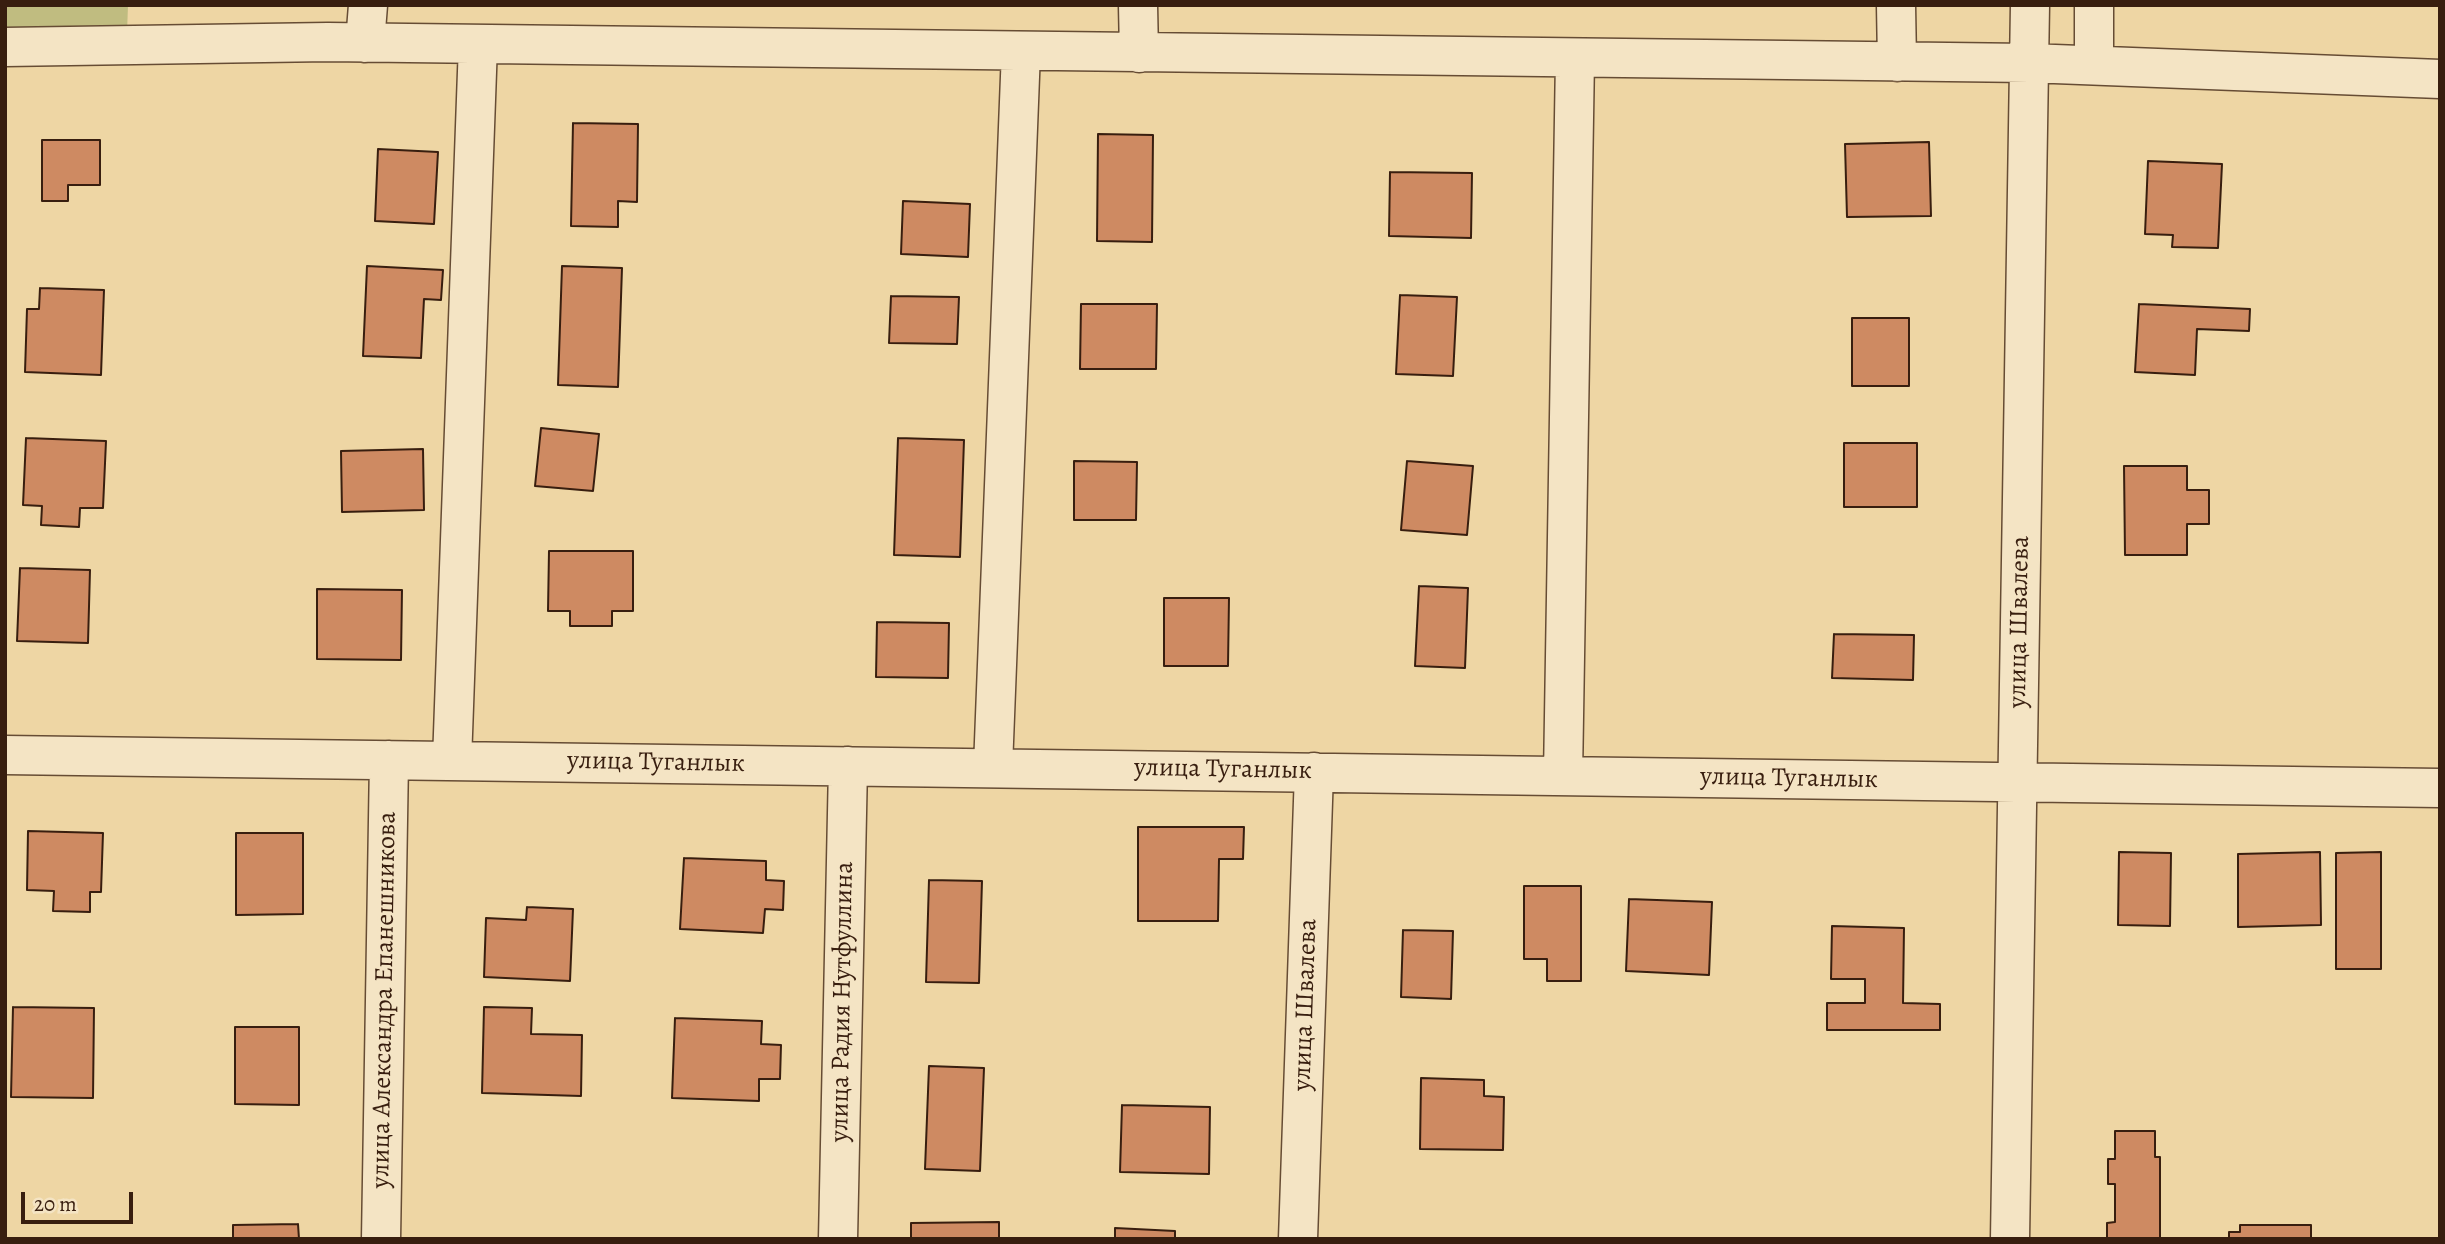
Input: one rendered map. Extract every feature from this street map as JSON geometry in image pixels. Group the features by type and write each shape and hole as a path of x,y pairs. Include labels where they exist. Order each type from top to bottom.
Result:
{"street":[{"path":"365,43 368,5"},
{"path":"1138,5 1139,53"},
{"path":"1896,5 1897,62"},
{"name":"улица Швалева","path":"2010,1239 2030,5"},
{"path":"2094,5 2094,64"},
{"path":"5,47 365,43 2029,63 2440,79"},
{"path":"452,761 478,44"},
{"path":"993,767 1021,51"},
{"path":"1563,775 1575,58"},
{"name":"улица Туганлык","path":"5,755 2440,788"},
{"name":"улица Александра Епанешникова","path":"381,1239 389,760"},
{"name":"улица Радия Нутфуллина","path":"838,1239 848,766"},
{"name":"улица Швалева","path":"1298,1239 1314,772"}],"shaded area":[{"path":"5,5 128,5 127,33 5,31"}],"building":[{"path":"573,123 638,124 637,202 618,201 618,227 571,226"},
{"path":"1098,134 1153,135 1152,242 1097,241"},
{"path":"42,140 100,140 100,185 68,185 68,201 42,201"},
{"path":"1929,142 1931,216 1847,217 1845,144"},
{"path":"378,149 438,152 434,224 375,221"},
{"path":"2148,161 2222,164 2218,248 2172,247 2173,235 2145,234"},
{"path":"1390,172 1472,173 1471,238 1389,236"},
{"path":"903,201 970,204 968,257 901,254"},
{"path":"367,266 443,270 441,300 424,299 421,358 363,356"},
{"path":"562,266 622,268 618,387 558,385"},
{"path":"40,288 104,290 101,375 25,372 27,309 39,309"},
{"path":"1400,295 1457,297 1453,376 1396,374"},
{"path":"891,296 959,297 957,344 889,343"},
{"path":"1081,304 1157,304 1156,369 1080,369"},
{"path":"2139,304 2250,309 2249,331 2197,329 2195,375 2135,372"},
{"path":"1852,318 1909,318 1909,386 1852,386"},
{"path":"541,428 599,434 593,491 535,486"},
{"path":"26,438 106,441 103,508 80,508 79,527 41,525 42,506 23,505"},
{"path":"898,438 964,440 960,557 894,555"},
{"path":"1844,443 1917,443 1917,507 1844,507"},
{"path":"423,449 424,510 342,512 341,451"},
{"path":"1074,461 1137,462 1136,520 1074,520"},
{"path":"1407,461 1473,466 1467,535 1401,530"},
{"path":"2124,466 2187,466 2187,490 2209,490 2209,524 2187,524 2187,555 2125,555"},
{"path":"549,551 633,551 633,611 612,611 612,626 570,626 570,611 548,611"},
{"path":"20,568 90,570 88,643 17,641"},
{"path":"1419,586 1468,588 1465,668 1415,666"},
{"path":"317,589 402,590 401,660 317,659"},
{"path":"1164,598 1229,598 1228,666 1164,666"},
{"path":"877,622 949,623 948,678 876,677"},
{"path":"1834,634 1914,635 1913,680 1832,678"},
{"path":"1138,827 1244,827 1243,859 1219,859 1218,921 1138,921"},
{"path":"28,831 103,833 101,892 90,892 90,912 53,911 54,891 27,890"},
{"path":"236,833 303,833 303,914 236,915"},
{"path":"2119,852 2171,853 2170,926 2118,925"},
{"path":"2320,852 2321,925 2238,927 2238,854"},
{"path":"2381,852 2381,969 2336,969 2336,853"},
{"path":"684,858 766,861 766,880 784,881 783,910 765,909 763,933 680,929"},
{"path":"929,880 982,881 979,983 926,982"},
{"path":"1524,886 1581,886 1581,981 1547,981 1547,959 1524,959"},
{"path":"1629,899 1712,902 1709,975 1626,971"},
{"path":"527,907 573,909 570,981 484,977 486,918 526,920"},
{"path":"1832,926 1904,928 1903,1003 1940,1004 1940,1030 1827,1030 1827,1003 1865,1003 1865,979 1831,979"},
{"path":"1403,930 1453,931 1451,999 1401,997"},
{"path":"13,1007 94,1008 93,1098 11,1097"},
{"path":"484,1007 532,1008 531,1034 582,1035 581,1096 482,1093"},
{"path":"675,1018 762,1021 761,1044 781,1045 780,1079 759,1079 759,1101 672,1098"},
{"path":"235,1027 299,1027 299,1105 235,1104"},
{"path":"929,1066 984,1068 980,1171 925,1169"},
{"path":"1421,1078 1484,1080 1484,1096 1504,1097 1503,1150 1420,1149"},
{"path":"1122,1105 1210,1107 1209,1174 1120,1172"},
{"path":"2115,1131 2155,1131 2155,1157 2160,1157 2160,1239 2107,1239 2107,1223 2115,1222 2115,1184 2108,1184 2108,1159 2115,1159"},
{"path":"999,1222 999,1239 911,1239 911,1223"},
{"path":"298,1224 299,1239 233,1239 233,1225"},
{"path":"2240,1225 2311,1225 2311,1239 2229,1239 2229,1232 2240,1232"},
{"path":"1115,1228 1175,1231 1175,1239 1115,1239"}]}
